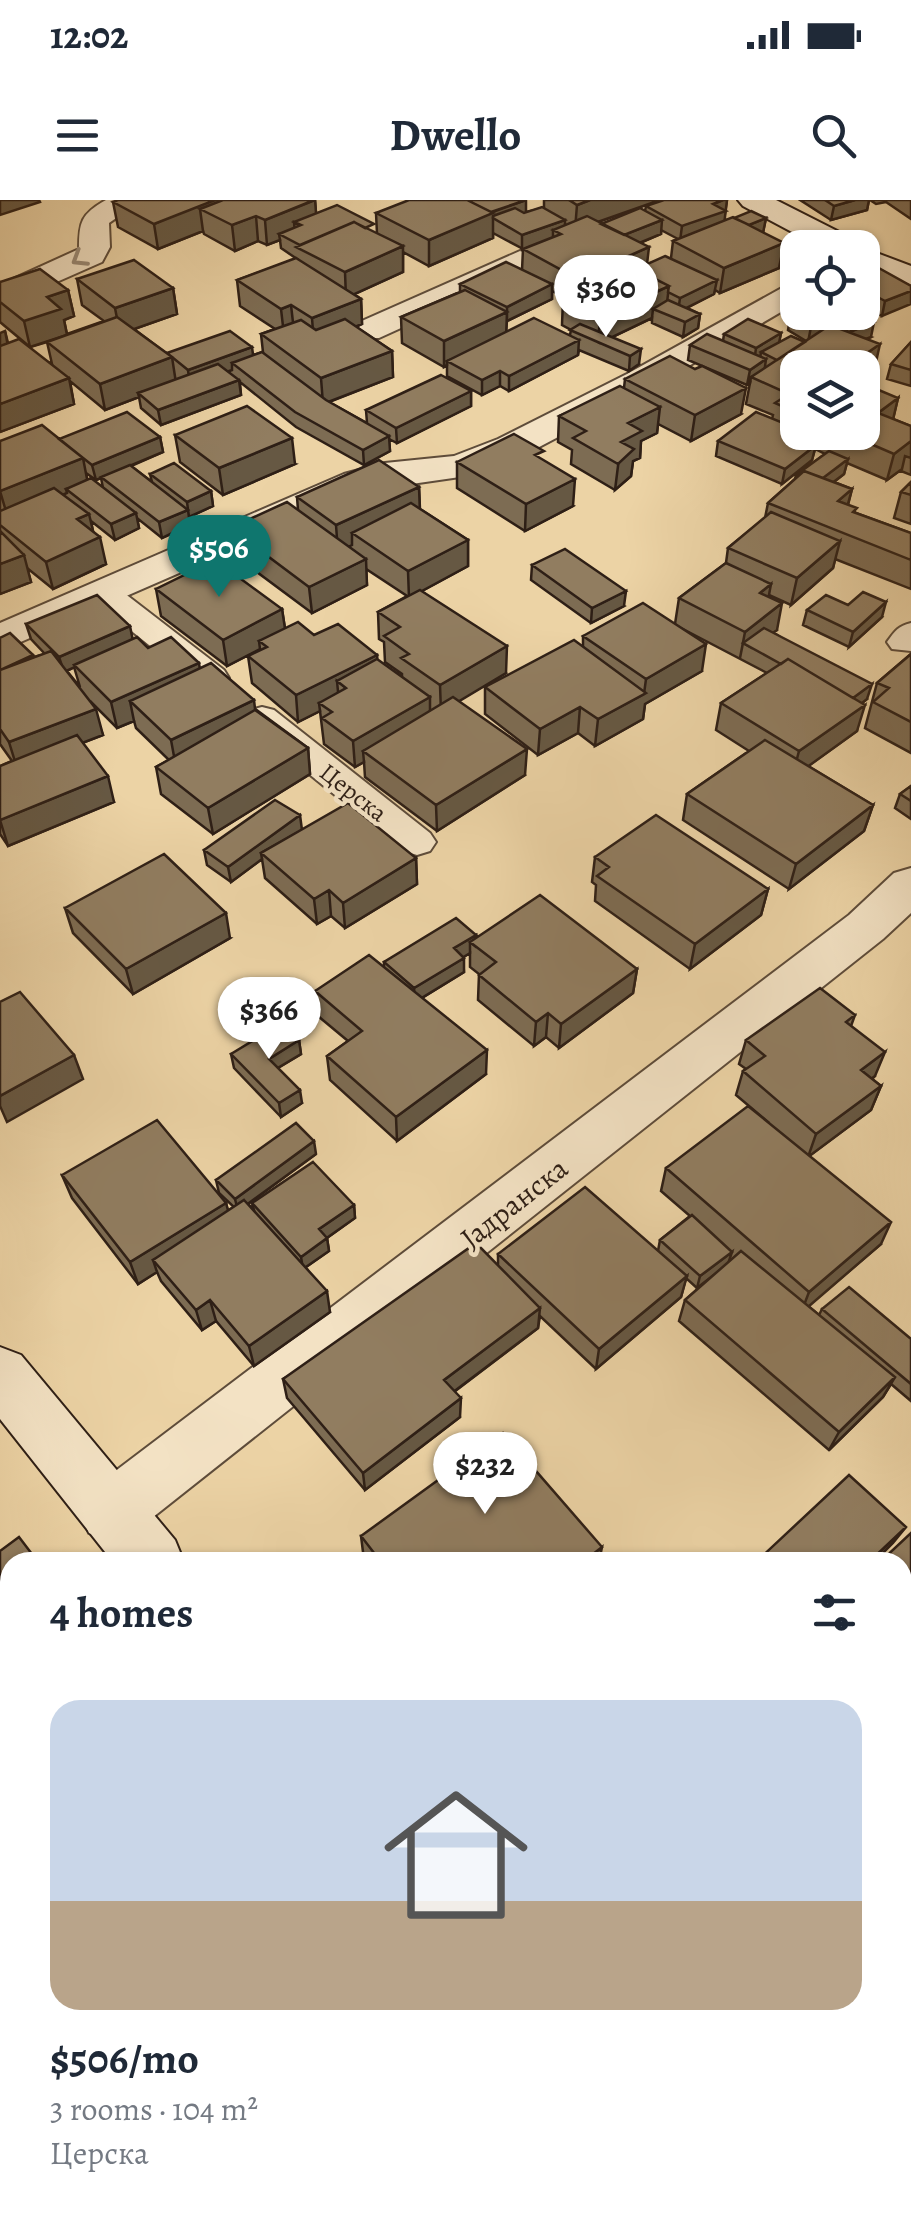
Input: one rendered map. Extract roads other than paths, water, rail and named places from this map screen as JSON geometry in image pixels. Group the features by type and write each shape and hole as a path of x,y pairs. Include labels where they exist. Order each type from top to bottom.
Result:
{"street":[{"path":"0,297 90,254 96,247 92,228 96,218 126,200"},
{"path":"368,330 583,234 684,200"},
{"path":"760,201 813,230"},
{"path":"880,264 911,278"},
{"path":"0,638 357,482 385,474 460,466 511,447 638,381 780,298"},
{"name":"Јадранска","path":"111,1512 487,1224 850,939 911,886"},
{"path":"0,1374 144,1552"}],"lane":[{"name":"Церска","path":"104,592 418,842"}]}
